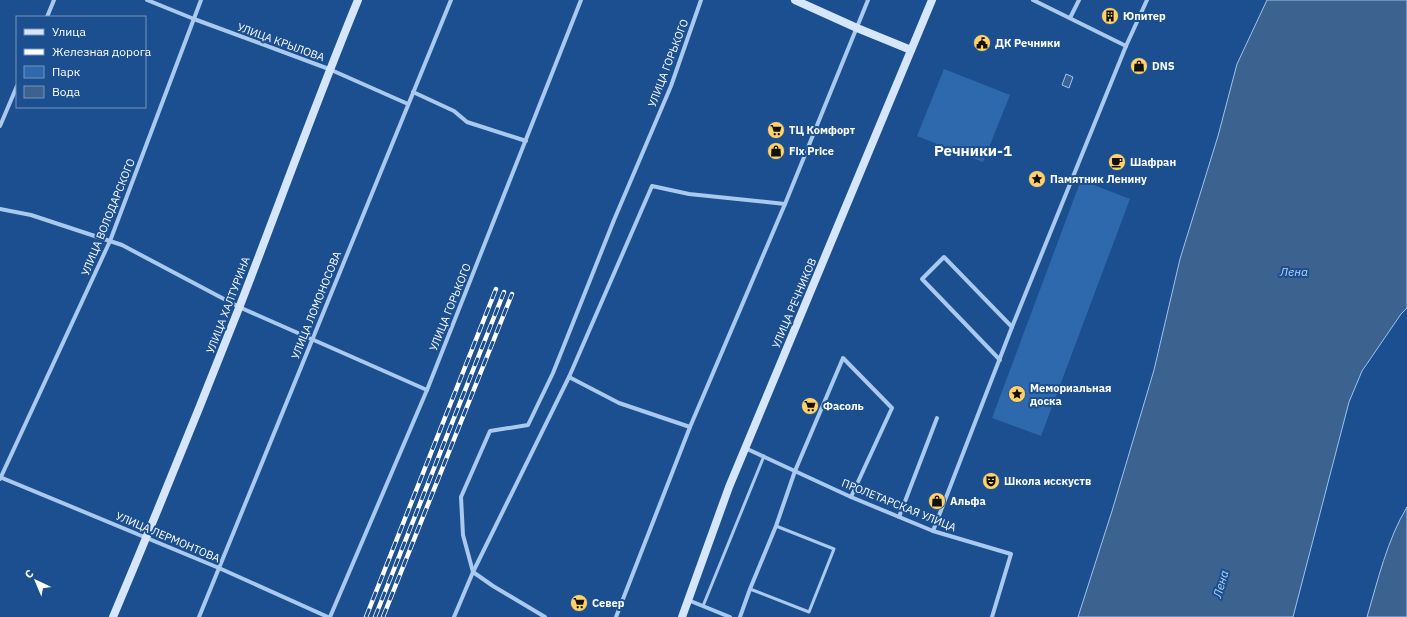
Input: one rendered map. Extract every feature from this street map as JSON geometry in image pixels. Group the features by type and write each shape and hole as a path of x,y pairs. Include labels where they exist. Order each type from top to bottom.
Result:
{"street":[{"path":"47,16 54,0"},
{"name":"УЛИЦА КРЫЛОВА","path":"147,0 330,69 408,104"},
{"name":"УЛИЦА ВОЛОДАРСКОГО","path":"0,478 110,241 202,0"},
{"name":"УЛИЦА ХАЛТУРИНА","path":"113,617 239,307 358,0"},
{"name":"УЛИЦА ЛОМОНОСОВА","path":"199,617 451,0"},
{"name":"УЛИЦА ГОРЬКОГО","path":"329,617 427,390 581,0"},
{"name":"УЛИЦА ГОРЬКОГО","path":"473,572 463,535 462,497 490,431 528,425 554,373 614,220 671,86 701,0"},
{"path":"796,0 857,28 911,50"},
{"path":"616,617 690,427 785,204 868,0"},
{"name":"УЛИЦА РЕЧНИКОВ","path":"682,617 729,487 932,0"},
{"path":"1033,0 1126,46"},
{"path":"1070,18 1079,0"},
{"path":"933,531 1012,327 1126,46 1147,0"},
{"path":"0,126 16,88"},
{"path":"413,92 454,111 467,122 526,141"},
{"path":"454,617 473,572 570,377 652,186 689,194 785,204"},
{"path":"0,209 31,215 122,245 239,307 427,390"},
{"path":"1000,360 922,279 944,257 1012,327"},
{"path":"740,617 776,526 795,471 843,358 892,408 851,497"},
{"path":"570,377 619,402 690,427"},
{"path":"898,517 937,418"},
{"name":"ПРОЛЕТАРСКАЯ УЛИЦА","path":"745,448 851,497 933,531 1011,554 992,617"},
{"name":"УЛИЦА ЛЕРМОНТОВА","path":"0,478 219,568 329,617"},
{"path":"473,572 493,586 545,617"},
{"path":"688,600 730,617"}],"lane":[{"path":"703,606 764,456"},
{"path":"750,589 809,612 834,550 776,526"}],"green space":[{"path":"944,69 1010,95 983,162 917,136"},
{"path":"1081,180 1130,199 1041,436 992,418"}],"water":[{"name":"Лена","path":"1267,0 1407,0 1407,308 1401,314 1362,371 1349,402 1293,617 1078,617 1112,511 1154,370 1180,259 1218,136 1237,64"},
{"path":"1066,74 1073,77 1069,88 1062,85"},
{"path":"1407,507 1407,617 1367,617 1388,547"}],"railway":[{"path":"366,617 496,289"},
{"path":"375,617 504,292"},
{"path":"383,617 512,294"}],"place":[{"name":"Юпитер","path":"1110,16"},
{"name":"ДК Речники","path":"982,43"},
{"name":"DNS","path":"1139,66"},
{"name":"ТЦ Комфорт","path":"776,130"},
{"name":"Fix Price","path":"776,151"},
{"name":"Шафран","path":"1117,162"},
{"name":"Памятник Ленину","path":"1037,179"},
{"name":"Мемориальная доска","path":"1017,394"},
{"name":"Фасоль","path":"810,406"},
{"name":"Школа исскуств","path":"991,481"},
{"name":"Альфа","path":"937,501"},
{"name":"Север","path":"579,603"}],"district":[{"name":"Речники-1","path":"973,151"}]}
